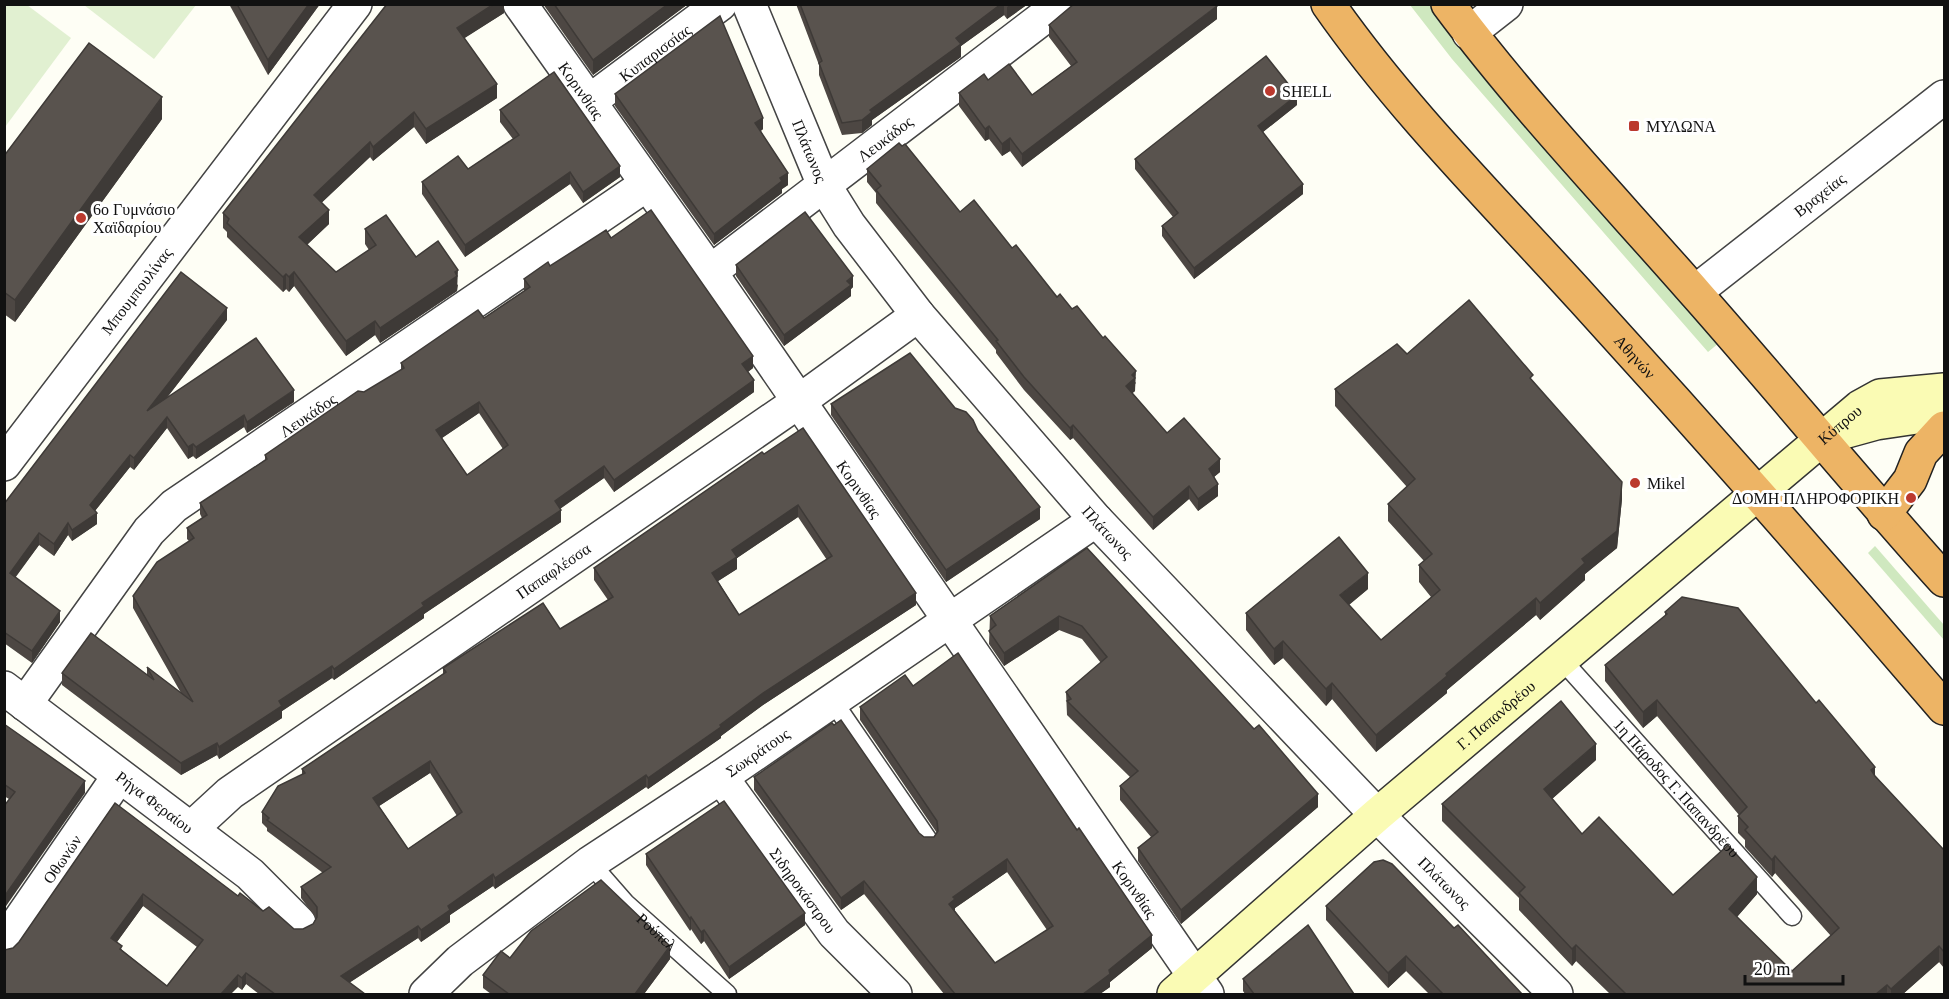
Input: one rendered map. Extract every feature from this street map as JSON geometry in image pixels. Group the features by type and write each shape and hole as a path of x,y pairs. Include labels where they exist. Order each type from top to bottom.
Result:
{"highway":[{"name":"Αθηνών","path":"1328,4 1347,32 1419,118 1758,492 1944,708"},
{"path":"1448,4 1469,33 1695,292 1884,514 1944,580"},
{"path":"1884,514 1910,480 1921,453 1944,428"}],"street":[{"name":"Μπουμπουλίνας","path":"4,464 354,4"},
{"name":"Κορινθίας","path":"520,4 710,272 949,620 1192,988"},
{"name":"Κυπαρισσίας","path":"590,101 720,4"},
{"name":"Πλάτωνος","path":"749,4 824,185 849,225 918,315 1096,520 1377,815 1556,994"},
{"name":"Λευκάδος","path":"710,272 1061,4"},
{"path":"1469,33 1506,4"},
{"name":"Βραχείας","path":"1695,292 1944,97"},
{"name":"Λευκάδος","path":"15,696 149,531 174,506 646,184"},
{"name":"Παπαφλέσσα","path":"192,828 230,793 798,402 918,315"},
{"name":"Κύπρου","path":"1820,439 1860,407 1880,396 1944,390"},
{"name":"Κύπρου","path":"1820,439 1876,423 1944,413"},
{"name":"Γ. Παπανδρέου","path":"1192,988 1377,815 1820,439"},
{"name":"Σωκράτους","path":"427,994 460,961 590,863 721,777 1096,520"},
{"name":"Ρήγα Φεραίου","path":"15,696 250,874 300,924"},
{"name":"Οθωνών","path":"4,943 119,776"},
{"name":"Σιδηροκάστρου","path":"721,777 834,933 895,994"}],"lane":[{"name":"1η Πάροδος Γ. Παπανδρέου","path":"1562,660 1792,916"},
{"path":"832,700 928,840"},
{"name":"Ρούπελ","path":"590,863 625,903 728,994"}],"green space":[{"path":"5,4 27,5 71,38 5,127"},
{"path":"84,5 196,5 154,59"},
{"path":"1410,5 1430,5 1463,49 1719,343 1708,352 1452,59"},
{"path":"1875,546 1944,625 1944,640 1868,553"}],"building":[{"path":"237,4 309,4 268,60"},
{"path":"387,4 494,4 457,28 497,84 426,129 414,112 373,147 370,142 314,195 329,210 299,237 336,272 376,245 365,229 386,215 416,257 438,241 458,270 455,272 457,276 380,328 375,321 346,341 294,272 289,277 286,274 283,277 227,223 229,219 223,213"},
{"path":"554,4 668,4 593,60"},
{"path":"800,4 1001,4 956,38 961,44 870,110 872,112 862,120 842,123"},
{"path":"1074,4 1216,4 1217,6 1022,154 1010,138 1002,144 989,126 985,129 959,93 984,74 988,80 1009,64 1032,95 1077,62 1049,25"},
{"path":"720,16 763,118 755,123 788,173 780,178 782,181 714,234 615,94"},
{"path":"89,43 162,97 15,300 4,292 4,156"},
{"path":"1266,56 1297,95 1258,126 1303,184 1194,268 1162,226 1178,213 1135,159"},
{"path":"554,72 620,166 583,192 570,172 465,245 422,182 458,156 468,169 519,135 500,110"},
{"path":"899,143 902,146 905,144 960,212 974,200 1012,248 1016,245 1057,297 1060,294 1072,309 1077,306 1103,338 1105,336 1136,371 1132,375 1135,378 1126,386 1167,433 1184,418 1220,459 1209,469 1218,484 1198,499 1189,486 1153,517 1073,425 1070,428 1024,377 996,341 998,340 876,190 881,186 867,169"},
{"path":"651,210 753,356 742,364 754,380 614,480 604,466 555,501 561,510 422,603 424,606 334,669 332,666 279,701 282,706 219,747 217,743 181,763 62,673 91,633 154,680 147,667 193,702 133,596 157,562 194,538 187,528 207,515 200,503 267,459 265,455 358,391 364,392 404,368 401,363 478,310 484,318 530,287 524,279 548,262 550,266 606,230 611,238","holes":["479,402 508,445 467,475 436,430"]},
{"path":"805,212 853,276 847,281 851,285 784,335 736,265"},
{"path":"181,272 227,308 147,411 256,338 294,390 247,422 244,415 196,447 193,444 188,447 167,417 134,458 130,455 90,505 97,513 72,530 68,523 54,544 39,533 10,573 60,611 32,651 4,632 4,504"},
{"path":"1469,300 1533,375 1530,378 1622,482 1617,531 1582,559 1585,563 1540,603 1536,598 1376,735 1332,683 1326,689 1283,641 1274,649 1246,613 1339,537 1368,573 1340,595 1381,640 1440,590 1419,565 1432,554 1388,504 1415,479 1335,389 1397,344 1407,354"},
{"path":"910,353 955,408 966,412 973,420 978,431 1040,507 946,570 831,404"},
{"path":"803,428 916,593 763,693 720,725 721,727 648,778 646,775 495,878 493,874 448,906 450,910 421,930 418,926 341,976 365,994 275,994 246,973 242,978 238,975 221,994 4,994 4,950 13,948 19,942 115,803 238,896 240,893 263,911 269,907 294,929 303,929 313,924 317,917 317,907 301,887 331,867 267,820 269,818 262,812 278,786 305,773 302,769 446,672 443,668 543,603 560,629 613,597 594,568 762,452 764,454","holes":["798,505 832,556 739,615 712,573 737,557 732,550","430,761 462,812 408,849 373,798","143,894 203,940 167,986 120,949 122,946 111,938"]},
{"path":"1087,548 1254,729 1259,725 1318,794 1181,910 1138,848 1158,832 1120,786 1138,771 1067,701 1071,699 1066,692 1107,657 1082,626 1059,616 1004,653 989,631 996,625 990,616"},
{"path":"1682,597 1738,608 1816,703 1819,700 1875,767 1871,770 1875,776 1944,850 1944,952 1939,946 1891,989 1887,985 1876,994 1626,994 1576,945 1572,949 1519,893 1525,887 1442,804 1561,701 1596,744 1544,789 1582,834 1599,817 1673,895 1728,845 1757,877 1729,909 1792,971 1839,928 1775,856 1772,860 1745,830 1748,827 1738,816 1747,807 1657,700 1643,712 1605,665 1667,614 1665,612"},
{"path":"958,653 1077,830 1079,828 1152,935 1109,970 1110,974 1083,994 955,994 864,881 841,898 754,777 832,723 834,725 841,720 919,833 924,837 934,837 938,831 937,821 860,707 905,675 913,686","holes":["1007,859 1053,926 995,963 949,904 955,899 953,897"]},
{"path":"4,724 85,781 4,897 4,806 15,792 4,784"},
{"path":"724,801 805,913 729,967 704,930 701,932 691,917 690,919 646,854"},
{"path":"1383,860 1392,864 1454,928 1458,925 1522,994 1443,994 1406,956 1388,973 1326,906 1374,862"},
{"path":"601,880 670,946 635,994 509,994 483,975 501,951 510,958 531,931"},
{"path":"1308,925 1354,994 1254,994 1243,979"}],"place":[{"name":"SHELL","path":"1270,91"},
{"name":"ΜΥΛΩΝΑ","path":"1634,126"},
{"name":"6ο Γυμνάσιο Χαϊδαρίου","path":"81,218"},
{"name":"Mikel","path":"1635,483"},
{"name":"ΔΟΜΗ ΠΛΗΡΟΦΟΡΙΚΗ","path":"1911,498"}]}
